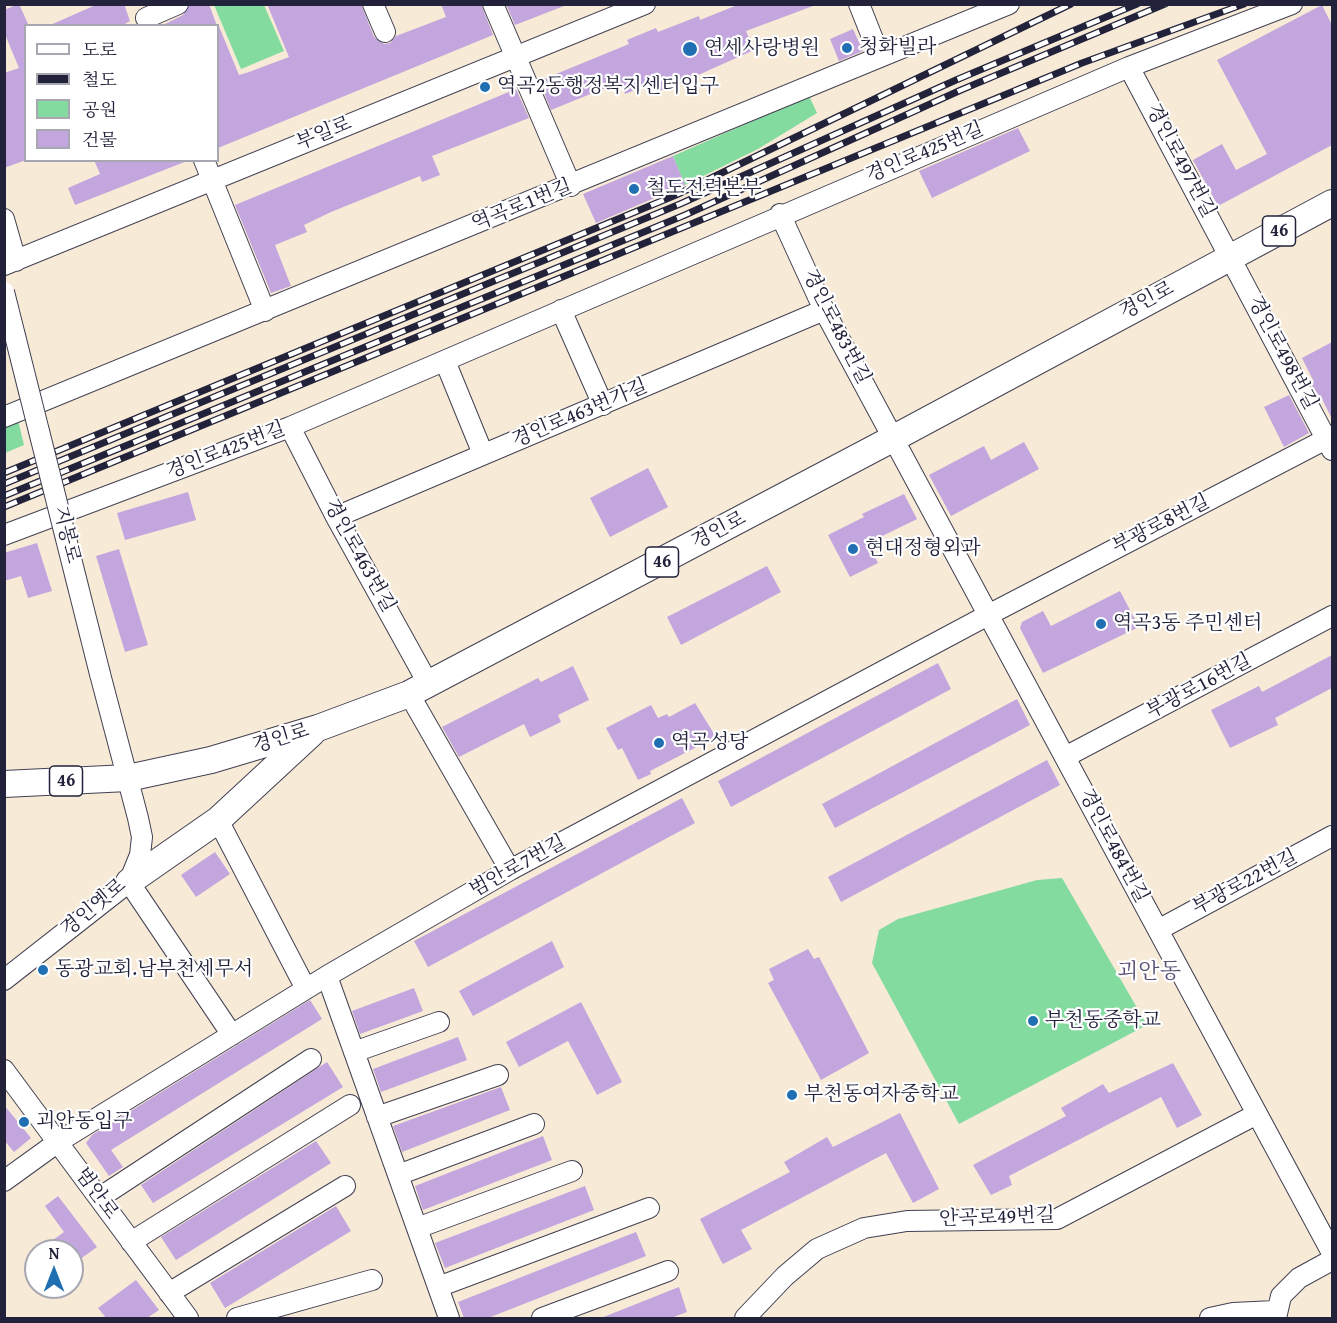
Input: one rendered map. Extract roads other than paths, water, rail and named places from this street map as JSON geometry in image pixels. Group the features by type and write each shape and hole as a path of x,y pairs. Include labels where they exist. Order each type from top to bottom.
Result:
{"main road":[{"name":"경인로","path":"4,784 128,778 211,760 318,728 419,689 1332,203"},
{"path":"129,882 218,820 318,728"}],"street":[{"path":"145,16 178,4"},
{"path":"373,4 385,32"},
{"path":"493,4 571,186"},
{"name":"부일로","path":"10,263 645,4"},
{"path":"859,4 880,57"},
{"name":"역곡로1번길","path":"4,417 571,186 1009,4"},
{"name":"경인로425번길","path":"4,535 290,427 780,214 1129,67 1292,4"},
{"name":"경인로497번길","path":"1129,67 1231,256"},
{"path":"205,162 265,311"},
{"name":"경인로483번길","path":"780,214 824,310 894,438"},
{"path":"4,219 10,263"},
{"name":"경인로498번길","path":"1231,256 1331,442"},
{"name":"지봉로","path":"4,292 128,778"},
{"path":"561,310 603,405"},
{"name":"경인로463번가길","path":"336,517 824,310"},
{"path":"445,361 483,454"},
{"name":"경인로463번길","path":"290,427 510,870"},
{"name":"경인로484번길","path":"894,438 948,520 990,614 1332,1253"},
{"name":"부광로8번길","path":"990,614 1331,442"},
{"name":"범안로7번길","path":"4,1182 58,1143 306,988 510,870 990,614"},
{"name":"부광로16번길","path":"1065,757 1332,616"},
{"name":"경인옛로","path":"4,980 129,882 140,855 142,837 128,778"},
{"path":"218,820 306,988"},
{"name":"부광로22번길","path":"1158,930 1331,839"},
{"path":"129,882 232,1035"},
{"path":"327,976 449,1318"},
{"path":"354,1052 439,1022"},
{"path":"99,1198 311,1059"},
{"name":"범안로","path":"4,1070 188,1318"},
{"path":"377,1117 498,1075"},
{"path":"131,1242 350,1105"},
{"name":"안곡로49번길","path":"745,1318 785,1276 817,1249 864,1228 907,1221 1057,1219 1257,1114"},
{"path":"398,1175 534,1124"},
{"path":"417,1228 572,1171"},
{"path":"169,1293 345,1186"},
{"path":"438,1287 649,1208"},
{"path":"1210,1318 1233,1312 1275,1315 1281,1296 1299,1278 1332,1260"},
{"path":"542,1318 668,1271"},
{"path":"237,1318 372,1280"}],"railway":[{"path":"4,473 676,195 1071,4"},
{"path":"4,484 680,204 956,80 1137,4"},
{"path":"4,496 685,215 961,90 1165,4"},
{"path":"4,507 1082,63 1244,4"}],"place":[{"name":"청화빌라","path":"847,48"},
{"name":"연세사랑병원","path":"690,49"},
{"name":"역곡2동행정복지센터입구","path":"485,87"},
{"name":"철도전력본부","path":"634,189"},
{"name":"현대정형외과","path":"853,549"},
{"name":"역곡3동 주민센터","path":"1101,624"},
{"name":"역곡성당","path":"659,743"},
{"name":"동광교회.남부천세무서","path":"43,970"},
{"name":"부천동중학교","path":"1033,1021"},
{"name":"부천동여자중학교","path":"792,1095"},
{"name":"괴안동입구","path":"24,1122"}],"district":[{"name":"괴안동","path":"1149,972"}]}
